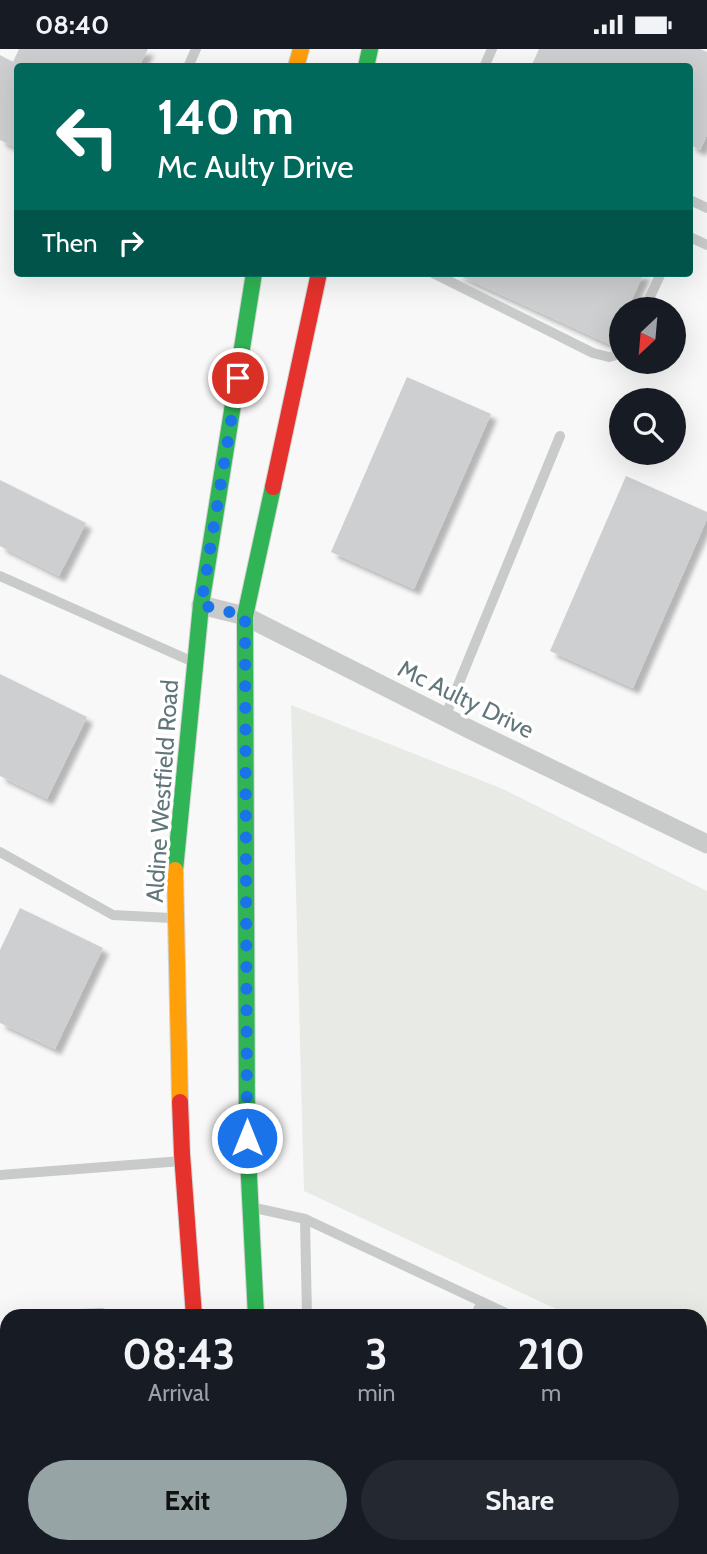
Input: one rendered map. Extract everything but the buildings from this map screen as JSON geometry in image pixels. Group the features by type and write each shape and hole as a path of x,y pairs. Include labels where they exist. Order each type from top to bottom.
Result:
{"main road":[{"name":"Aldine Westfield Road","path":"193,1309 182,1161 174,880 201,605 253,277"},
{"path":"257,1309 247,1138 245,616 318,277"}],"street":[{"name":"Mc Aulty Drive","path":"201,605 245,616 445,717 706,842"}],"lane":[{"path":"441,277 593,352 609,357"},
{"path":"650,297 660,277"},
{"path":"445,717 560,436"},
{"path":"0,576 195,663"},
{"path":"0,852 113,915 175,918"},
{"path":"0,1175 182,1161"},
{"path":"251,1207 305,1219 497,1309"},
{"path":"305,1219 307,1309"},
{"path":"478,1309 482,1302"}],"shaded area":[{"path":"291,705 503,789 707,891 707,1309 556,1309 304,1191"}],"traffic: fast":[{"path":"367,63 370,49"},
{"path":"175,870 201,605 253,277"},
{"path":"256,1309 247,1138 245,616 273,487"}],"traffic: slow":[{"path":"297,63 301,49"},
{"path":"175,870 180,1102"}],"traffic: jam":[{"path":"273,487 318,277"},
{"path":"180,1102 193,1309"}],"route":[{"path":"238,378 201,605 245,616 247,1138"}]}
